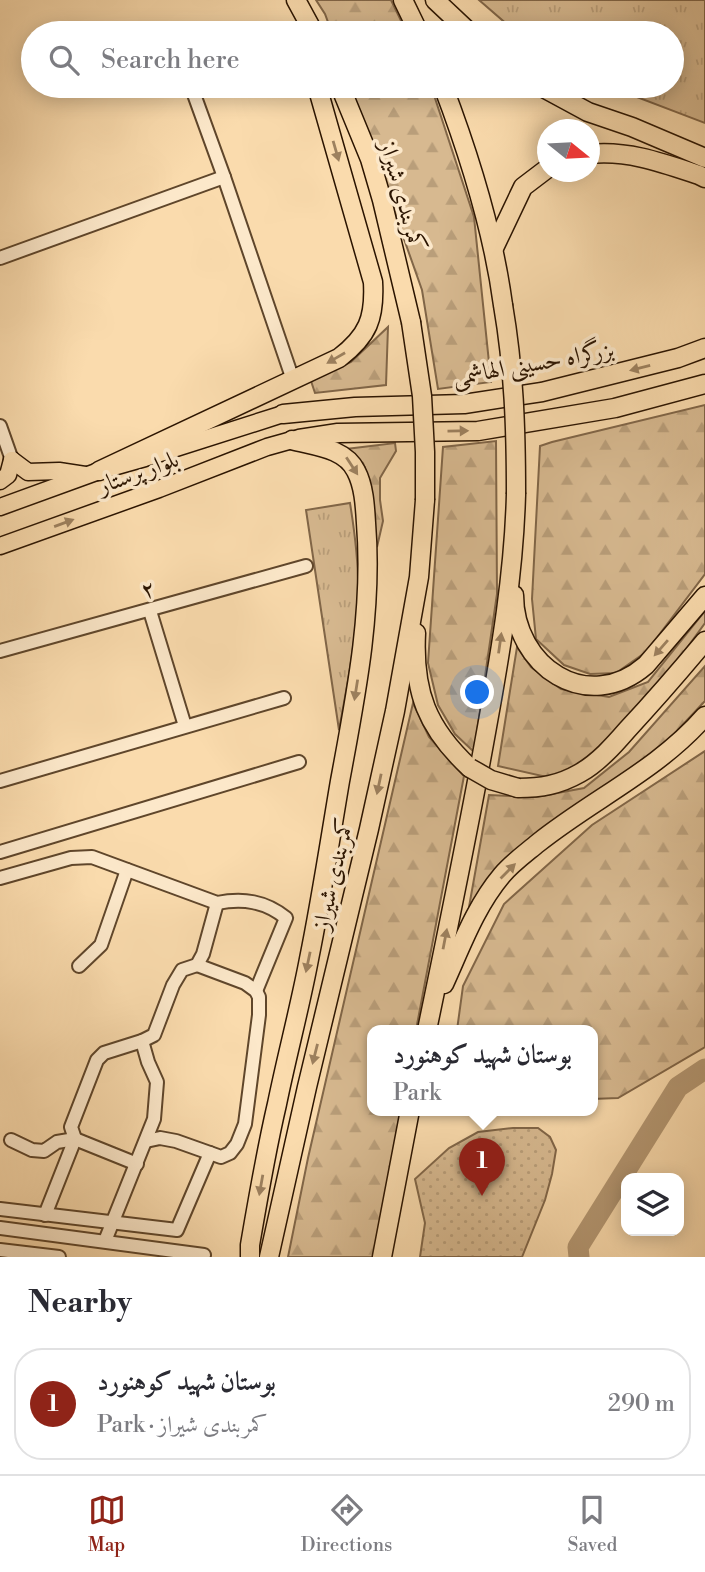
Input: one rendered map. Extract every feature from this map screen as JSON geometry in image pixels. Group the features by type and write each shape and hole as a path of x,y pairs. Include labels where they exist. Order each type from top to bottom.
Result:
{"highway":[{"path":"290,0 296,21"},
{"path":"296,0 307,21"},
{"path":"403,0 413,21"},
{"path":"435,0 457,21"},
{"path":"93,473 339,358 362,337 369,325 374,297 373,282 320,98"},
{"name":"کمربندی شیراز","path":"269,1257 395,711 419,578 425,500 422,396 411,322 370,159 345,98"},
{"path":"447,98 468,154 494,248 510,348 514,393 516,495 514,605 522,636 541,665 552,673 585,686 603,686 635,674 705,596"},
{"path":"562,98 587,112 632,127 705,158"},
{"path":"600,153 651,159 705,178"},
{"path":"494,248 523,187 537,176"},
{"name":"بزرگراه حسینی الهاشمی","path":"283,414 355,407 464,404 490,400 554,389 678,358 705,348"},
{"path":"292,440 338,433 478,431 615,408 705,384"},
{"path":"250,1257 265,1159 309,961 355,701 364,640 368,577 365,506 356,469 346,457 336,451 292,440"},
{"path":"429,1023 478,779 515,542"},
{"path":"419,578 416,643 419,690 424,707 456,755 470,768 491,780 518,788 541,788 582,773 643,713 705,641"},
{"path":"429,1023 473,919 504,873 554,831 652,765 705,716"},
{"path":"382,1257 409,1116"}],"main road":[{"name":"بلوار پرستار","path":"0,506 93,473 283,414"},
{"name":"بلوار پرستار","path":"0,546 292,440"},
{"path":"0,481 8,474 12,460 28,472 93,473"}],"street":[{"path":"195,98 293,380"},
{"path":"0,258 224,177"},
{"path":"0,426 12,460"},
{"name":"۲","path":"0,651 306,566"},
{"path":"150,611 185,726"},
{"path":"0,781 284,698"},
{"path":"0,852 299,762"},
{"path":"0,878 71,858 92,857 217,903 248,901 265,904 286,918 256,991"},
{"path":"79,966 101,945 127,870"},
{"path":"197,965 203,954 217,903"},
{"path":"45,1215 75,1139 71,1127 97,1060 104,1052 154,1035 173,985 182,970 197,965 245,983 256,991 259,997 259,1015 245,1124 237,1144 230,1153 221,1157 176,1141 160,1138 146,1141"},
{"path":"105,1241 154,1119 157,1083 142,1041"},
{"path":"11,1140 32,1150 44,1151 57,1142 75,1139 137,1164"},
{"path":"0,1209 177,1230 210,1153"},
{"path":"0,1228 204,1255"},
{"path":"18,1255 27,1232"},
{"path":"115,1257 120,1243"},
{"path":"0,1250 18,1255 59,1257"}],"green space":[{"path":"316,0 391,0 401,21 328,21"},
{"path":"479,0 705,0 705,123 639,98 684,98 684,21 503,21"},
{"path":"354,98 435,98 474,217 491,382 438,389 422,290"},
{"path":"388,327 386,385 315,393 311,381 351,362"},
{"path":"705,405 705,574 646,652 616,673 590,674 564,665 536,639 532,599 540,446"},
{"path":"496,441 497,594 474,752 455,734 438,705 428,663 443,447"},
{"path":"395,443 396,451 380,478 383,521 377,547 370,482 363,463 346,449"},
{"path":"350,503 358,595 353,646 339,730 306,510"},
{"path":"705,611 705,623 668,674 602,746 574,768 551,778 498,766 517,647 531,667 561,689 609,697 648,682"},
{"path":"705,666 705,701 658,751 536,833 489,878 469,907 489,795 536,797 584,788 629,752"},
{"path":"413,703 429,737 464,776 417,1025 367,1025 367,1116 400,1116 373,1257 288,1257 308,1158"},
{"path":"705,751 705,1047 618,1098 598,1099 598,1025 458,1025 463,986 504,904 592,825"},
{"path":"538,1128 550,1137 556,1150 545,1200 522,1257 420,1257 425,1223 415,1179 449,1148 478,1132"}],"waterway":[{"path":"579,1257 578,1247 678,1087 705,1069"}],"place":[{"name":"بوستان شهید کوهنورد","path":"482,1196"}]}
